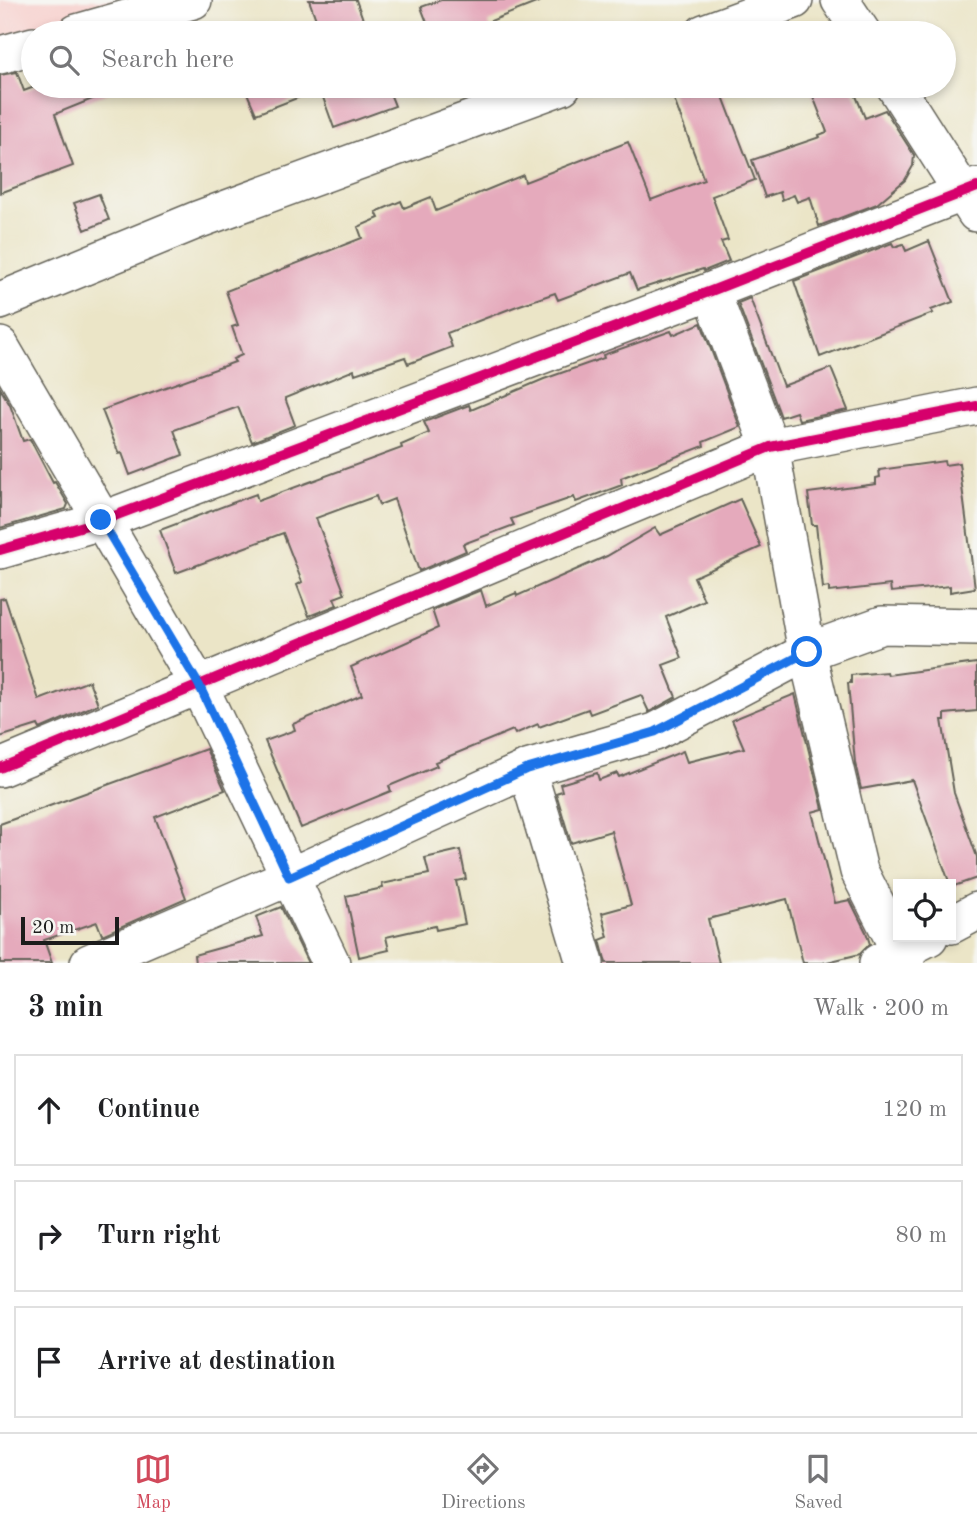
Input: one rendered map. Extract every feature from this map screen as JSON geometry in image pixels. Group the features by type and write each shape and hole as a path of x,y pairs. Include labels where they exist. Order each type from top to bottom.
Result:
{"street":[{"path":"119,21 193,0"},
{"path":"737,21 794,0"},
{"path":"840,0 854,21"},
{"path":"0,55 21,49"},
{"path":"0,301 197,220 529,98"},
{"path":"0,550 101,520 711,291 973,197 903,98"},
{"path":"711,291 770,447 807,652 859,871 904,954"},
{"path":"0,346 199,685 331,963"},
{"path":"0,768 770,447 977,406"},
{"path":"89,963 289,877 527,769 655,732 807,652 882,625 977,627"},
{"path":"527,769 585,963"},
{"path":"956,922 977,912"}],"shaded area":[{"path":"0,0 137,0 65,21 21,21 21,34 0,40"}],"building":[{"path":"309,0 356,0 364,21 317,21"},
{"path":"441,0 541,0 491,21 426,21 421,7"},
{"path":"17,72 21,83 21,98 95,98 55,114 73,166 0,193 0,75"},
{"path":"249,98 297,98 256,114"},
{"path":"323,98 392,98 395,106 334,128"},
{"path":"673,98 724,98 755,180 712,196 728,240 721,242 729,261 637,290 630,273 558,300 555,293 517,306 447,333 452,347 408,364 405,357 355,374 354,370 285,398 295,425 252,442 238,407 174,430 183,455 130,475 122,453 119,454 102,410 235,362 233,359 242,355 232,327 238,325 226,291 362,238 358,227 379,218 376,212 401,201 404,208 431,197 436,211 523,175 525,182 628,142 651,200 704,180"},
{"path":"814,98 857,98 865,118 885,110 914,155 913,166 905,180 877,204 819,226 810,197 797,202 794,195 782,200 780,192 765,197 752,160 820,137 819,135 827,132"},
{"path":"99,194 109,220 85,230 74,203"},
{"path":"929,241 953,302 931,310 933,313 820,357 794,281 892,243 894,247 903,244 906,251"},
{"path":"750,298 783,386 831,368 848,410 799,420 796,412 781,417 738,303"},
{"path":"701,323 740,427 703,442 704,446 621,478 622,485 576,502 574,497 511,519 514,525 463,544 466,551 419,571 394,499 379,505 376,496 316,518 345,594 334,598 337,605 309,616 297,585 302,582 283,533 176,573 160,530 256,494 258,501 402,448 401,445 429,433 424,422 469,405 471,410 544,379 604,358 603,355 671,331 673,335"},
{"path":"0,388 10,405 23,441 30,439 53,483 55,482 68,504 66,509 0,528"},
{"path":"944,461 945,465 959,463 975,588 950,592 950,586 891,592 890,585 829,592 829,587 823,588 816,525 812,525 808,493 876,484 876,478 880,477 879,470"},
{"path":"740,499 761,547 694,577 704,600 666,617 682,658 663,665 676,697 649,712 641,695 590,714 588,709 515,734 513,730 435,762 437,766 389,786 391,791 301,828 265,741 295,730 293,724 362,695 351,667 438,628 432,610 481,590 486,606 516,593 517,596 607,556 655,528 660,535"},
{"path":"5,598 39,700 89,681 98,704 40,729 38,725 0,737 0,599"},
{"path":"977,663 977,711 945,714 945,720 942,720 954,793 977,857 977,878 956,885 956,879 948,879 912,780 861,789 855,763 848,683 851,683 851,675 887,672 888,675"},
{"path":"795,694 823,809 812,812 835,903 850,900 870,944 860,954 823,963 803,963 787,899 708,919 719,963 606,963 600,940 608,937 602,913 631,905 611,831 571,843 556,793 562,791 560,784 597,773 599,780 617,773 619,777 683,751 687,762 744,748 732,720"},
{"path":"206,749 225,790 155,817 186,898 102,935 97,922 44,940 52,963 0,963 0,824"},
{"path":"460,850 466,879 456,881 465,924 436,930 435,926 386,937 389,950 359,957 346,896 383,888 382,884 429,874 425,858"},
{"path":"281,907 308,963 195,963 194,955 263,936 256,917"}],"cycle path":[{"path":"0,550 101,521 711,291 977,187"},
{"path":"0,768 770,447 977,406"}],"route":[{"path":"101,520 199,685 289,877 527,769 655,732 807,652"}]}
